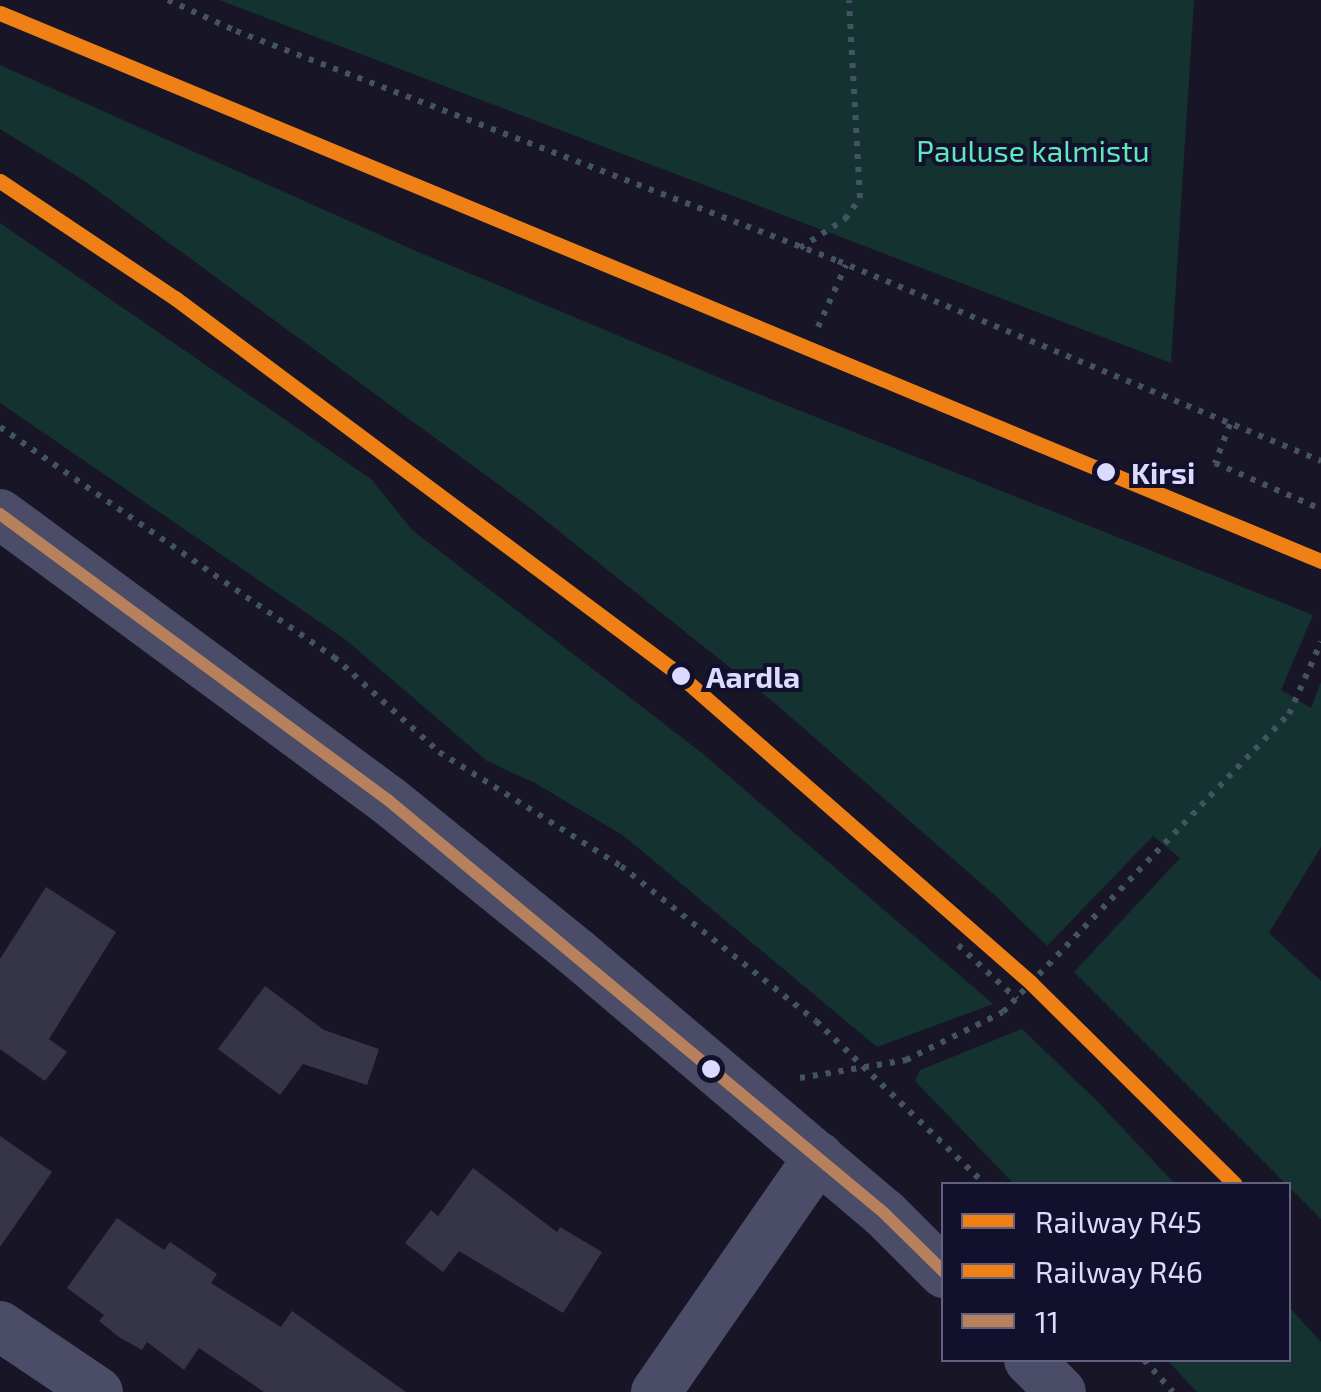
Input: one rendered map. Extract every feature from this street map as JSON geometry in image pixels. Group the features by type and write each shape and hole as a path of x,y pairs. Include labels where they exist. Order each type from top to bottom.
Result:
{"street":[{"path":"0,514 388,800 766,1112 884,1213 941,1270"},
{"path":"656,1392 819,1158"},
{"path":"0,1326 98,1392"},
{"path":"1031,1362 1061,1392"}],"path":[{"path":"168,0 236,31 846,265 1321,461"},
{"path":"799,248 845,219 860,198 849,0"},
{"path":"818,327 846,265"},
{"path":"1230,424 1215,463 1321,509"},
{"path":"0,427 334,656 450,760 621,866 867,1067 983,1182"},
{"path":"766,1112 791,1079 906,1060 1004,1012 1289,714 1321,642"},
{"path":"958,944 1017,999"},
{"path":"1146,1362 1174,1392"}],"green space":[{"name":"Pauluse kalmistu","path":"219,0 1194,0 1171,363"},
{"path":"0,65 416,251 756,393 1313,615 1281,690 1311,708 1321,682 1321,847 1269,933 1321,981 1321,1219 1291,1189 1291,1182 1284,1182 1074,972 1180,858 1153,836 1047,946 999,899 777,705 525,504 86,182 0,129"},
{"path":"0,223 371,479 412,530 702,753 993,1004 877,1047 624,836 535,783 487,761 346,640 0,403"},
{"path":"1022,1029 1173,1182 1012,1182 915,1081 920,1070"},
{"path":"1291,1309 1321,1342 1321,1392 1197,1392 1169,1362 1291,1362"}],"building":[{"path":"46,887 116,932 49,1039 67,1052 45,1081 0,1049 0,959"},
{"path":"265,986 324,1030 379,1049 367,1085 303,1064 280,1095 218,1049"},
{"path":"0,1136 52,1172 0,1247"},
{"path":"473,1168 557,1232 560,1227 602,1252 563,1313 459,1251 443,1272 405,1243 431,1210 438,1216"},
{"path":"117,1218 164,1250 170,1242 217,1274 211,1283 281,1327 292,1311 406,1392 264,1392 199,1348 184,1370 147,1342 142,1350 119,1337 99,1321 104,1315 67,1288"}],"rail line":[{"name":"R46","path":"0,13 1321,561"},
{"name":"R45","path":"0,181 175,298 676,672 1031,983 1233,1182"}],"transit line":[{"name":"11","path":"0,514 388,800 884,1213 941,1269"}],"place":[{"name":"Kirsi","path":"1106,472"},
{"name":"Aardla","path":"681,676"}]}
